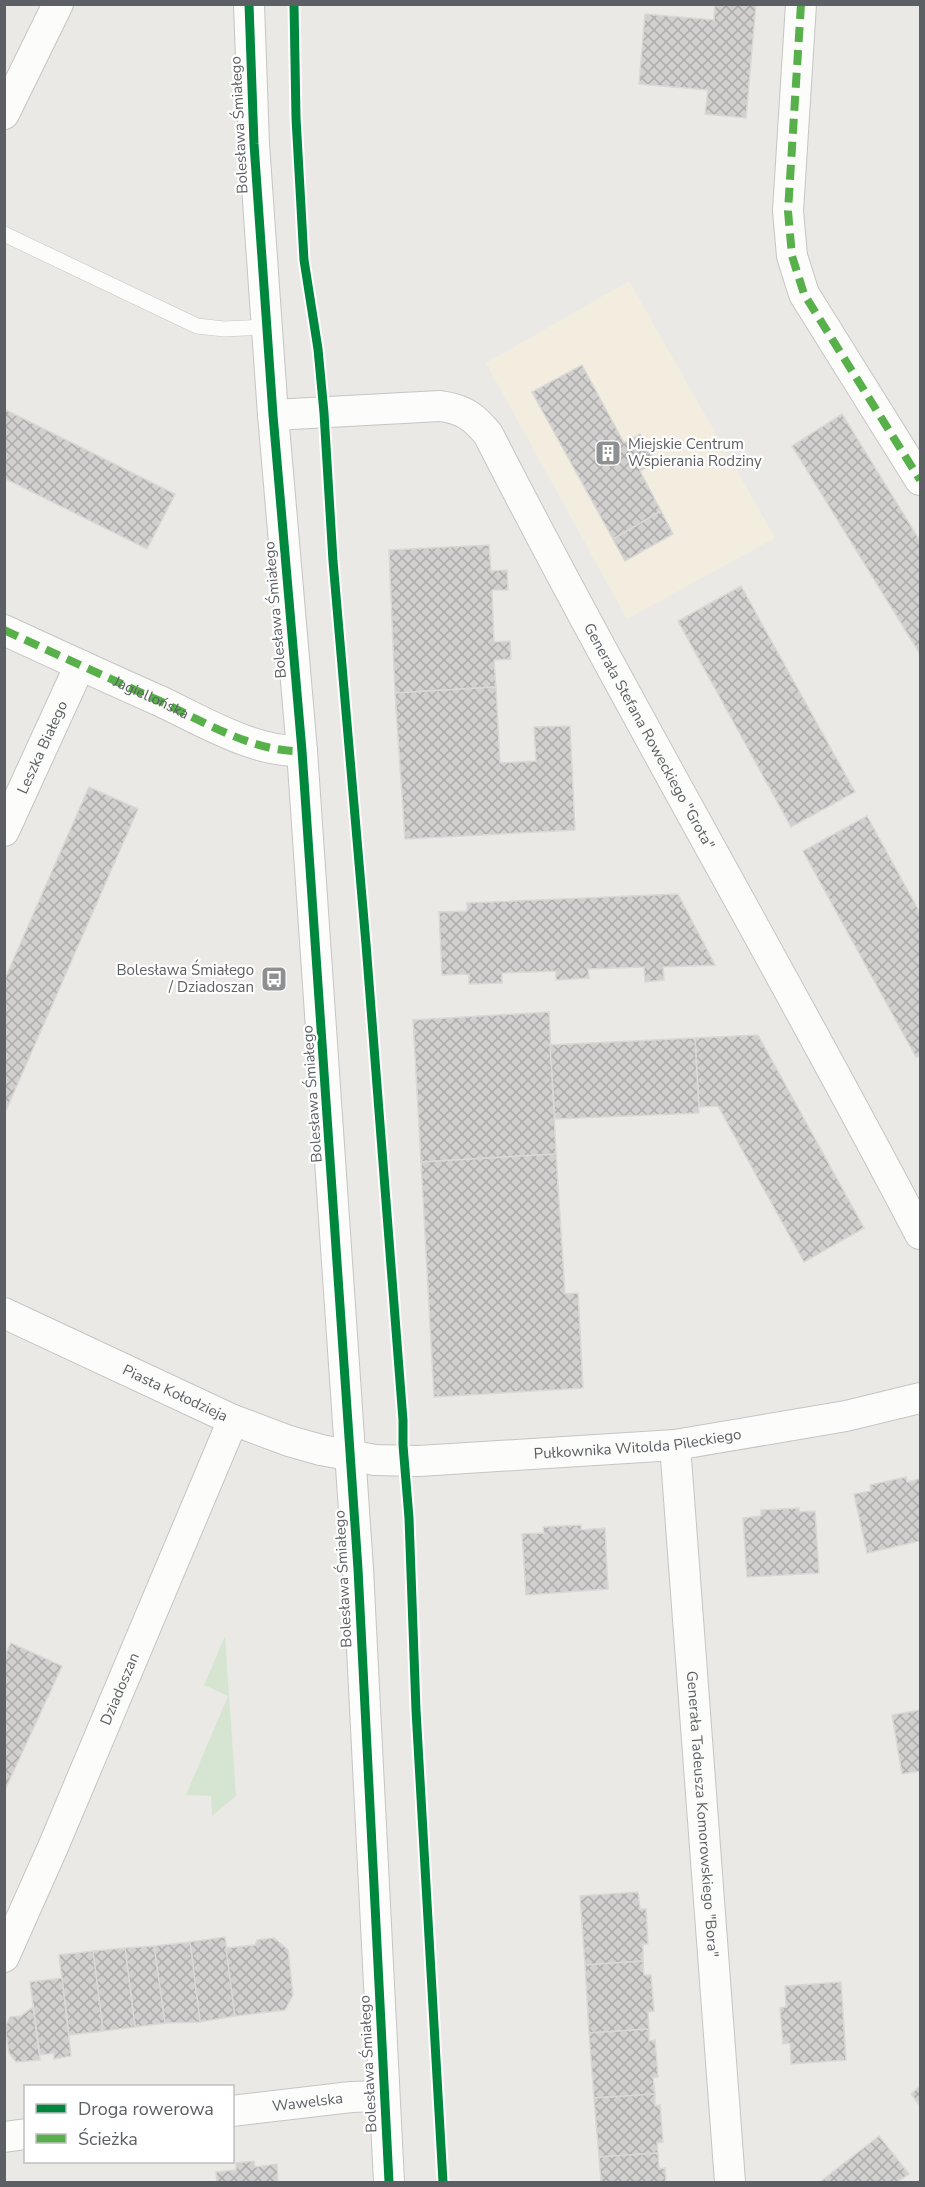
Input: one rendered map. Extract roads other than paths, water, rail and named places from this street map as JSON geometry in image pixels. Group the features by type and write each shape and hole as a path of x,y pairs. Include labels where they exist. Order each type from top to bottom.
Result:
{"street":[{"path":"4,114 58,4"},
{"name":"Bolesława Śmiałego","path":"249,4 254,144 273,416 303,751 351,1456 389,2182"},
{"path":"801,4 788,211 792,256 804,294 921,480"},
{"name":"Generała Stefana Roweckiego \"Grota\"","path":"273,416 440,406 457,408 476,419 488,434 626,697 840,1081 921,1234"},
{"name":"Jagiellońska","path":"4,630 263,746 287,752 303,751"},
{"name":"Leszka Białego","path":"4,831 80,664"},
{"name":"Piasta Kołodzieja","path":"4,1313 233,1420 289,1441 351,1456"},
{"name":"Pułkownika Witolda Pileckiego","path":"351,1456 386,1461 419,1461 675,1445 846,1416 921,1398"},
{"name":"Dziadoszan","path":"4,1957 53,1847 233,1420"},
{"name":"Generała Tadeusza Komorowskiego \"Bora\"","path":"675,1445 730,2182"},
{"name":"Wawelska","path":"234,2111 351,2097 383,2096"},
{"path":"4,2137 24,2134"}],"lane":[{"path":"4,234 197,326 224,329 268,327"}],"place":[{"name":"Miejskie Centrum Wspierania Rodziny","path":"608,453"},
{"name":"Bolesława Śmiałego / Dziadoszan","path":"274,979"}]}
